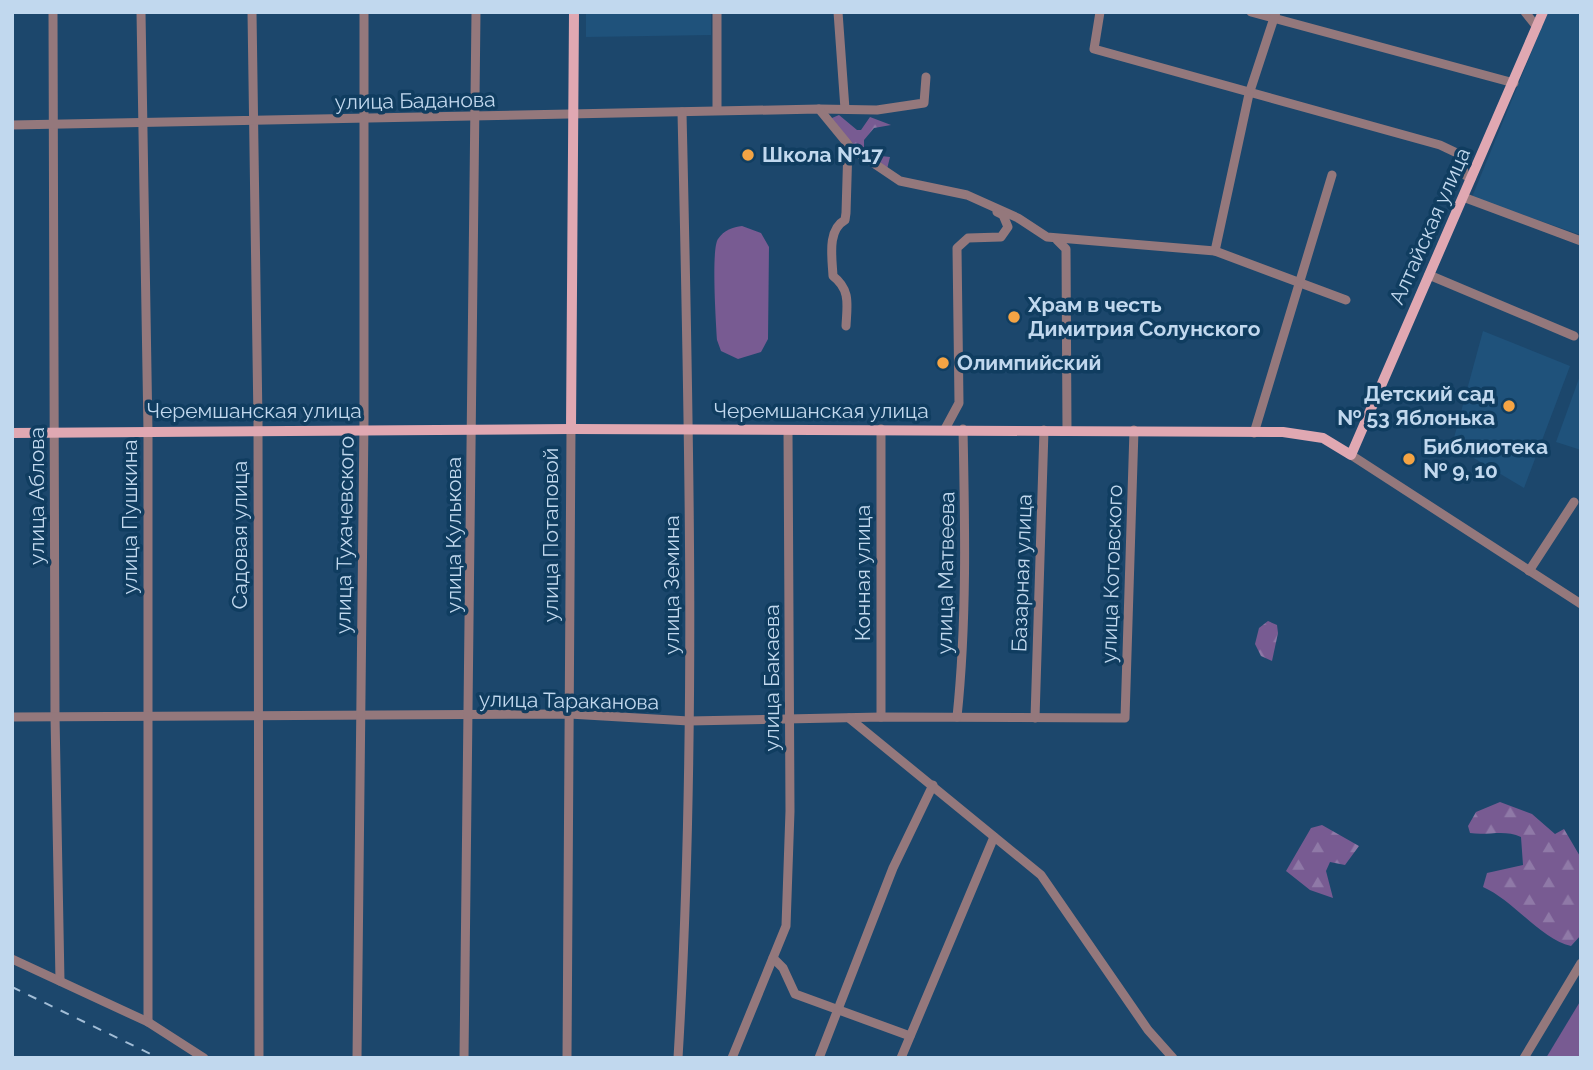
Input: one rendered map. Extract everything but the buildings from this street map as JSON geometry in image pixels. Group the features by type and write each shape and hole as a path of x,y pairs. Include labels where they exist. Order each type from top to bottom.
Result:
{"main road":[{"name":"улица Потаповой","path":"571,429 574,12"},
{"name":"Алтайская улица","path":"1351,454 1544,12"},
{"name":"Черемшанская улица","path":"12,433 472,429 1134,430 1314,435 1351,454"}],"street":[{"name":"улица Аблова","path":"52,12 55,716 60,981"},
{"name":"улица Пушкина","path":"141,12 148,432 148,1022"},
{"name":"Садовая улица","path":"252,12 258,430 260,1058"},
{"name":"улица Тухачевского","path":"357,1058 364,430 364,12"},
{"name":"улица Кулькова","path":"464,1058 476,12"},
{"path":"717,12 717,110"},
{"path":"838,12 845,109"},
{"path":"1100,12 1094,49 1440,145 1459,154 1465,175 1471,179"},
{"path":"1251,12 1275,15 1514,83"},
{"path":"1525,12 1537,27"},
{"path":"1215,251 1250,94 1275,15"},
{"name":"улица Баданова","path":"12,125 365,121 717,110 877,110 924,103 926,77"},
{"path":"819,109 848,145 873,166 900,181 967,195 1018,218 1047,237 1057,240 1215,251 1346,300"},
{"name":"улица Земина","path":"678,1058 687,919 690,721 689,430 681,112"},
{"path":"846,326 847,292 833,276 832,262 833,232 836,225 845,220 846,213 848,145"},
{"path":"1254,433 1332,176"},
{"path":"1463,197 1581,241"},
{"path":"946,429 959,403 957,248 968,238 1001,237 1008,227 1007,222 993,209"},
{"path":"1057,240 1066,249 1067,430"},
{"path":"1429,275 1574,336"},
{"name":"улица Потаповой","path":"566,1058 571,429"},
{"name":"Конная улица","path":"881,429 881,717"},
{"name":"улица Матвеева","path":"957,717 964,649 966,582 963,429"},
{"name":"Базарная улица","path":"1035,718 1044,430"},
{"name":"улица Котовского","path":"1125,718 1134,430"},
{"name":"улица Бакаева","path":"773,958 786,926 790,720 788,431"},
{"name":"Черемшанская улица","path":"1351,454 1581,604"},
{"path":"1529,571 1574,502"},
{"name":"улица Тараканова","path":"12,717 470,717 569,714 690,721 881,717 1125,718"},
{"path":"849,719 1041,875 1149,1030 1173,1058"},
{"path":"819,1058 893,868 933,785"},
{"path":"901,1058 994,837"},
{"path":"732,1058 773,958 783,968 795,994 910,1036"},
{"path":"12,959 148,1022 204,1058"},
{"path":"1524,1058 1581,963"}],"shaded area":[{"path":"586,12 711,12 711,35 586,37"},
{"path":"1548,12 1581,12 1581,235 1472,197"},
{"name":"Детский сад № 53 Яблонька","path":"1483,331 1570,366 1524,488 1452,445"},
{"path":"1581,373 1581,450 1556,442"}],"green space":[{"path":"839,115 857,130 861,130 870,117 891,125 874,128 864,140 864,148 872,155 890,157 887,169 858,148 832,123 832,118"},
{"path":"742,226 761,233 769,247 768,339 761,352 738,359 721,351 717,340 714,287 718,239 729,230"},
{"path":"1268,621 1277,625 1278,633 1272,661 1261,656 1255,644 1259,628"},
{"path":"1500,802 1532,814 1555,834 1564,829 1581,858 1581,935 1571,946 1549,936 1483,887 1487,873 1523,865 1521,837 1508,833 1470,833 1468,826 1476,812"},
{"path":"1322,825 1359,846 1345,865 1330,862 1326,871 1333,898 1310,890 1286,871 1311,828"},
{"path":"1581,1000 1581,1058 1546,1058"}],"railway":[{"path":"12,987 159,1058"}],"place":[{"name":"Школа №17","path":"748,155"},
{"name":"Храм в честь Димитрия Солунского","path":"1014,317"},
{"name":"Олимпийский","path":"943,363"},
{"name":"Детский сад № 53 Яблонька","path":"1509,406"},
{"name":"Библиотека № 9, 10","path":"1409,459"}]}
